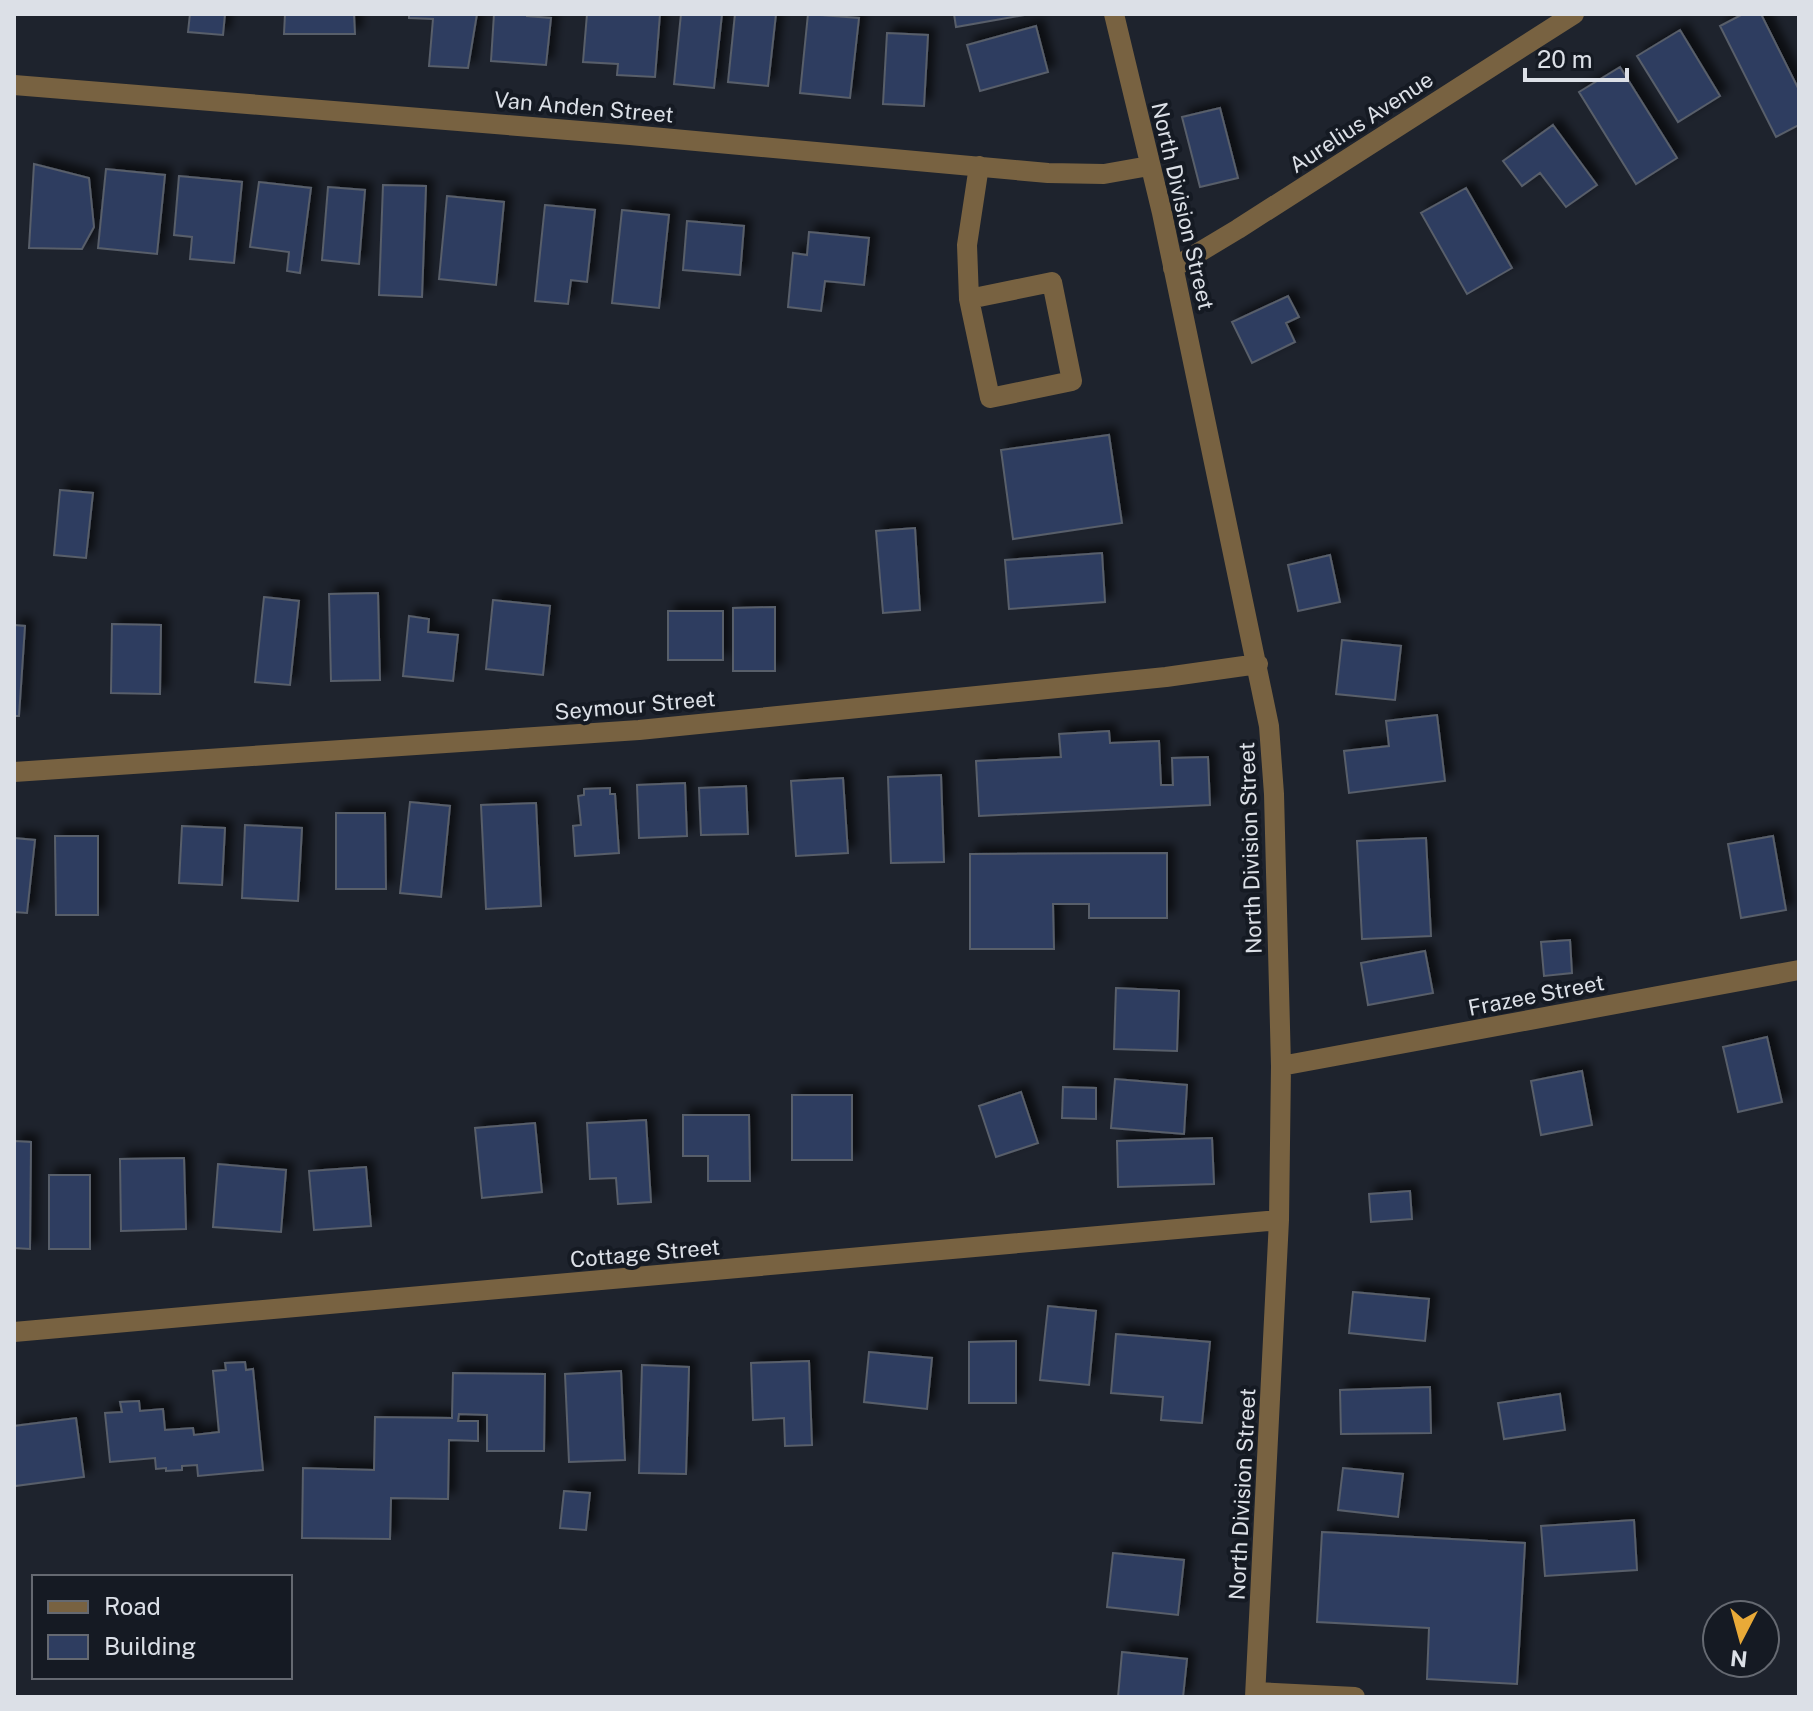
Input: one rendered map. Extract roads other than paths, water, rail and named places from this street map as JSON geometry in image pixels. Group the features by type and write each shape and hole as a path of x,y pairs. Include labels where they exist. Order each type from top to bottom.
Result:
{"street":[{"name":"North Division Street","path":"1114,14 1173,268 1269,726 1274,794 1281,1066 1279,1220 1256,1695"},
{"name":"Aurelius Avenue","path":"1173,268 1574,14"},
{"name":"Van Anden Street","path":"14,85 630,135 1048,173 1104,174 1149,166"},
{"path":"969,299 1052,282 1072,381 990,398 969,299 967,245 979,166"},
{"name":"Seymour Street","path":"14,772 639,730 1166,677 1258,664"},
{"name":"Frazee Street","path":"1281,1066 1799,970"},
{"name":"Cottage Street","path":"14,1332 1279,1220"},
{"path":"1256,1695 1355,1697"}]}
